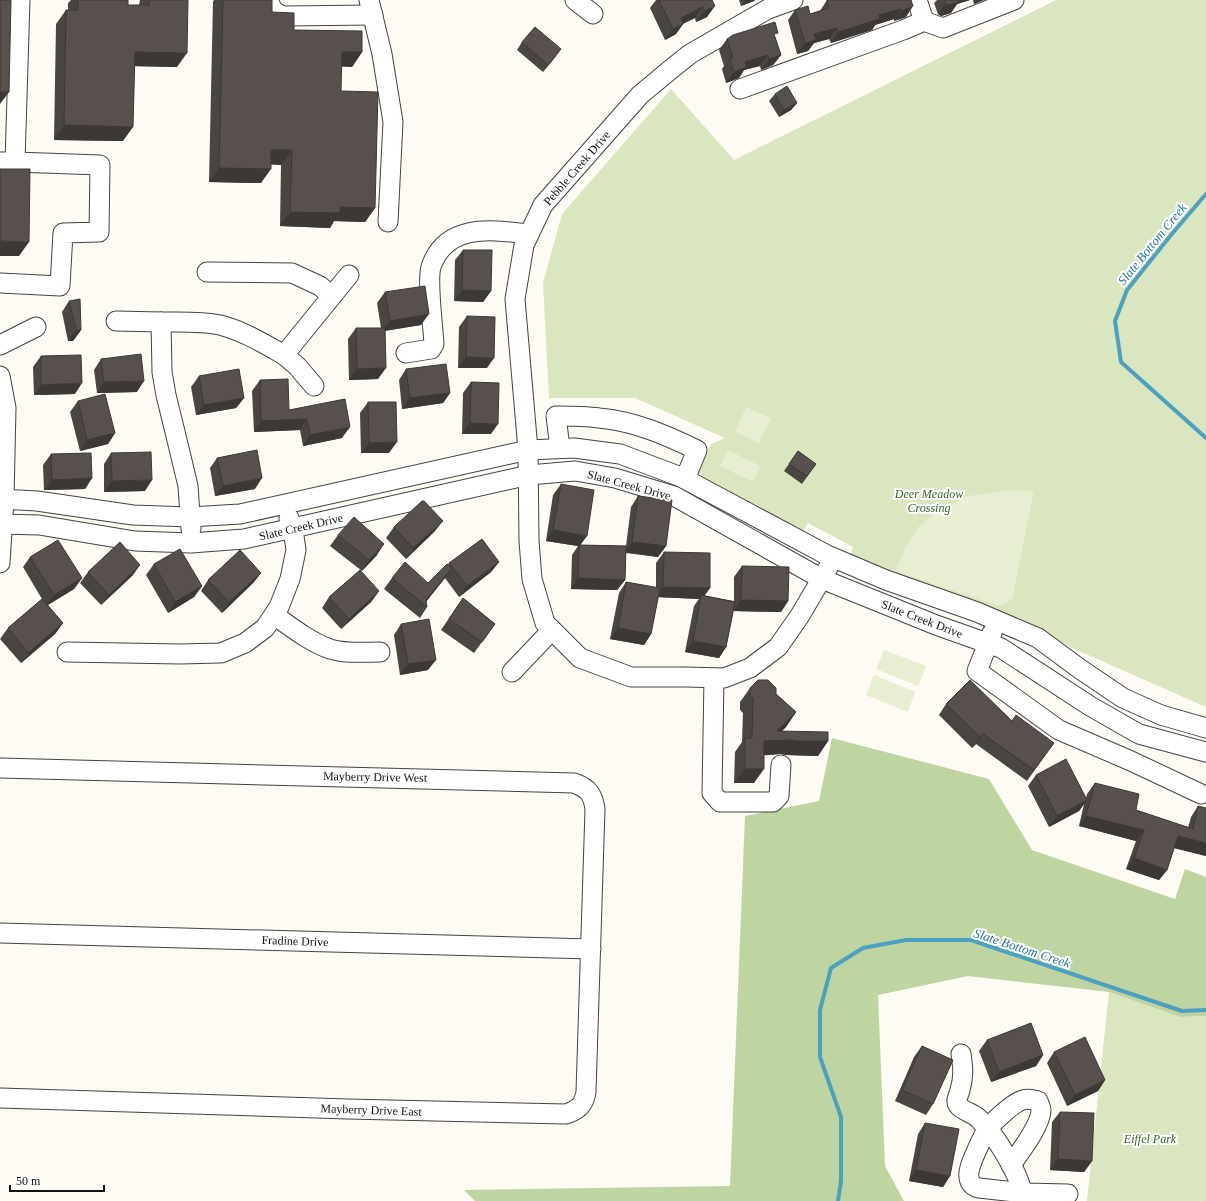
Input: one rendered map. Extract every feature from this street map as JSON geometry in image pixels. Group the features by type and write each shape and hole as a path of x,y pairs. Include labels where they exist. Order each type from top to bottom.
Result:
{"street":[{"path":"0,283 60,286 63,233 99,232 100,166 8,162 20,0"},
{"path":"269,0 270,7 276,13 284,16 371,8 382,54 393,122 388,222"},
{"path":"575,0 593,14"},
{"name":"Pebble Creek Drive","path":"793,0 768,9 690,54 640,95 543,205 524,245 515,299 528,450 528,541 532,579 545,623 580,658 631,676 724,678 750,668 778,647 799,617 834,558"},
{"path":"917,0 924,21"},
{"path":"740,89 924,21 943,28 1014,0"},
{"path":"406,353 431,349 434,344 430,285 431,268 439,252 450,240 463,233 479,230 529,234"},
{"path":"207,272 292,273 320,286 332,296"},
{"path":"284,355 349,275"},
{"path":"116,321 204,323 236,330 251,336 284,355 297,366 314,386"},
{"path":"161,322 163,380 188,486 191,543"},
{"path":"0,345 36,327"},
{"path":"0,376 6,408 0,563"},
{"path":"560,448 556,416 600,418 639,426 672,438 697,450 685,479"},
{"name":"Slate Creek Drive","path":"2,499 37,501 134,516 190,517 240,514 528,450 574,448 620,454 685,479 834,558 886,580 997,620 1038,638 1123,698 1161,716 1206,728"},
{"name":"Slate Creek Drive","path":"1,524 39,526 135,541 191,543 244,540 528,475 575,471 615,478 674,496 822,579 936,625 1001,648 1090,706 1139,734 1206,752"},
{"path":"67,652 180,654 221,653 245,643 265,628 279,607 290,579 296,550 293,529 285,505"},
{"path":"274,615 300,633 330,648 347,652 380,652"},
{"path":"997,620 977,671 1059,730 1131,761 1201,794"},
{"path":"512,672 552,630"},
{"path":"714,678 712,793 720,802 773,802 779,796 781,765"},
{"name":"Mayberry Drive West","path":"0,768 574,783 583,786 589,792 594,800 595,809 591,949"},
{"name":"Fradine Drive","path":"0,933 591,949"},
{"name":"Mayberry Drive East","path":"0,1098 348,1109 566,1114 575,1112 582,1106 586,1098 591,949"},
{"path":"961,1054 963,1078 957,1101 959,1106 976,1116 988,1128 1011,1165 1024,1197"},
{"path":"1011,1165 1028,1140 1040,1118 1041,1108 1038,1102 1031,1099 1022,1100 988,1128 970,1163 970,1182 974,1187 1024,1197 1068,1194"}],"green space":[{"name":"Deer Meadow Crossing","path":"1056,0 1206,0 1206,707 1018,624 849,559 853,547 808,523 801,536 730,498 697,472 711,444 725,438 635,398 549,398 543,283 562,214 671,89 734,160"},
{"path":"746,407 771,418 759,443 735,432"},
{"path":"728,450 760,466 753,482 720,466"},
{"path":"1013,490 1034,491 1012,599 999,606 895,571 906,546 920,525 938,511 968,496"},
{"path":"884,650 926,666 918,686 876,669"},
{"path":"874,675 915,692 908,712 866,695"},
{"path":"832,738 989,779 1032,850 1175,899 1185,869 1206,877 1206,1016 1180,1017 1109,992 968,976 878,995 885,1166 904,1201 475,1201 464,1190 730,1186 745,816 819,801"},
{"name":"Eiffel Park","path":"1109,992 1180,1017 1206,1016 1206,1201 1087,1201"}],"building":[{"path":"0,0 11,0 9,92 0,92"},
{"path":"78,0 128,0 128,5 149,5 149,0 188,0 187,53 135,52 133,127 64,125 66,10 78,10"},
{"path":"223,0 272,0 272,12 294,13 294,30 362,31 362,52 342,52 341,91 378,92 375,208 340,207 340,213 290,212 292,150 271,150 271,169 219,168"},
{"path":"659,0 712,0 715,6 704,11 702,7 681,18 683,24 673,29"},
{"path":"827,0 911,0 913,6 902,11 901,9 879,15 880,19 838,32 837,28 814,34 816,40 805,43 795,10 808,6 810,14 829,8"},
{"path":"944,0 958,0 959,2 949,5 945,4"},
{"path":"775,22 778,33 774,34 781,55 769,59 768,55 745,62 747,67 734,72 730,58 733,58 727,39 733,35"},
{"path":"535,27 561,49 548,65 522,42"},
{"path":"787,86 797,103 784,110 775,94"},
{"path":"0,169 30,169 29,242 0,241"},
{"path":"463,250 492,250 491,291 462,290"},
{"path":"425,286 429,314 390,321 385,292"},
{"path":"80,299 81,330 76,330 69,301"},
{"path":"467,316 495,317 494,358 466,357"},
{"path":"356,328 385,328 386,368 357,369"},
{"path":"141,354 144,381 104,382 101,359"},
{"path":"81,355 82,383 41,385 41,356"},
{"path":"446,364 450,393 410,398 406,369"},
{"path":"239,369 244,398 204,405 199,376"},
{"path":"288,379 289,410 345,399 350,427 310,435 307,419 261,421 260,380"},
{"path":"471,382 499,383 498,424 470,423"},
{"path":"105,394 115,433 87,440 78,401"},
{"path":"368,402 396,402 397,442 369,443"},
{"path":"257,450 262,478 223,486 217,458"},
{"path":"798,451 816,464 807,476 789,464"},
{"path":"151,452 152,480 112,481 111,453"},
{"path":"91,453 92,478 52,480 51,454"},
{"path":"561,484 594,490 587,536 553,530"},
{"path":"638,496 672,500 666,546 632,542"},
{"path":"422,501 424,501 443,521 413,548 394,527"},
{"path":"354,517 384,544 369,560 338,535"},
{"path":"482,539 499,562 467,586 449,563"},
{"path":"58,540 82,578 54,595 30,557"},
{"path":"120,542 140,565 109,595 88,572"},
{"path":"579,545 626,546 625,580 578,578"},
{"path":"180,549 202,586 175,602 154,564"},
{"path":"240,550 261,573 229,602 208,580"},
{"path":"664,552 710,553 710,588 663,587"},
{"path":"405,562 428,583 447,564 452,568 426,600 427,607 392,578"},
{"path":"742,566 789,567 788,601 741,600"},
{"path":"360,570 379,591 349,619 329,597"},
{"path":"626,582 660,588 651,634 618,628"},
{"path":"701,595 735,602 726,647 693,641"},
{"path":"463,598 495,624 482,642 449,619"},
{"path":"42,599 63,623 28,653 8,628"},
{"path":"429,619 436,660 408,664 401,624"},
{"path":"758,680 768,680 776,688 776,694 796,712 777,731 828,732 828,741 764,741 764,769 745,769 745,738 752,738 753,698 750,695 750,688"},
{"path":"970,680 1012,721 1016,715 1054,743 1034,770 983,734 980,737 946,704"},
{"path":"1066,759 1087,800 1057,816 1036,775"},
{"path":"1095,783 1139,794 1136,810 1193,829 1198,806 1206,808 1206,843 1178,836 1167,870 1134,858 1144,830 1086,816"},
{"path":"1031,1023 1043,1055 999,1072 987,1040"},
{"path":"1085,1037 1105,1080 1075,1095 1054,1052"},
{"path":"922,1046 953,1060 933,1104 902,1090"},
{"path":"1060,1112 1094,1113 1092,1161 1058,1159"},
{"path":"925,1123 959,1129 950,1176 916,1170"}],"waterway":[{"name":"Slate Bottom Creek","path":"1206,194 1127,290 1115,321 1121,362 1206,438"},
{"name":"Slate Bottom Creek","path":"838,1201 841,1181 841,1117 820,1057 820,1010 831,968 863,948 906,940 971,940 1182,1011 1206,1010"}]}
